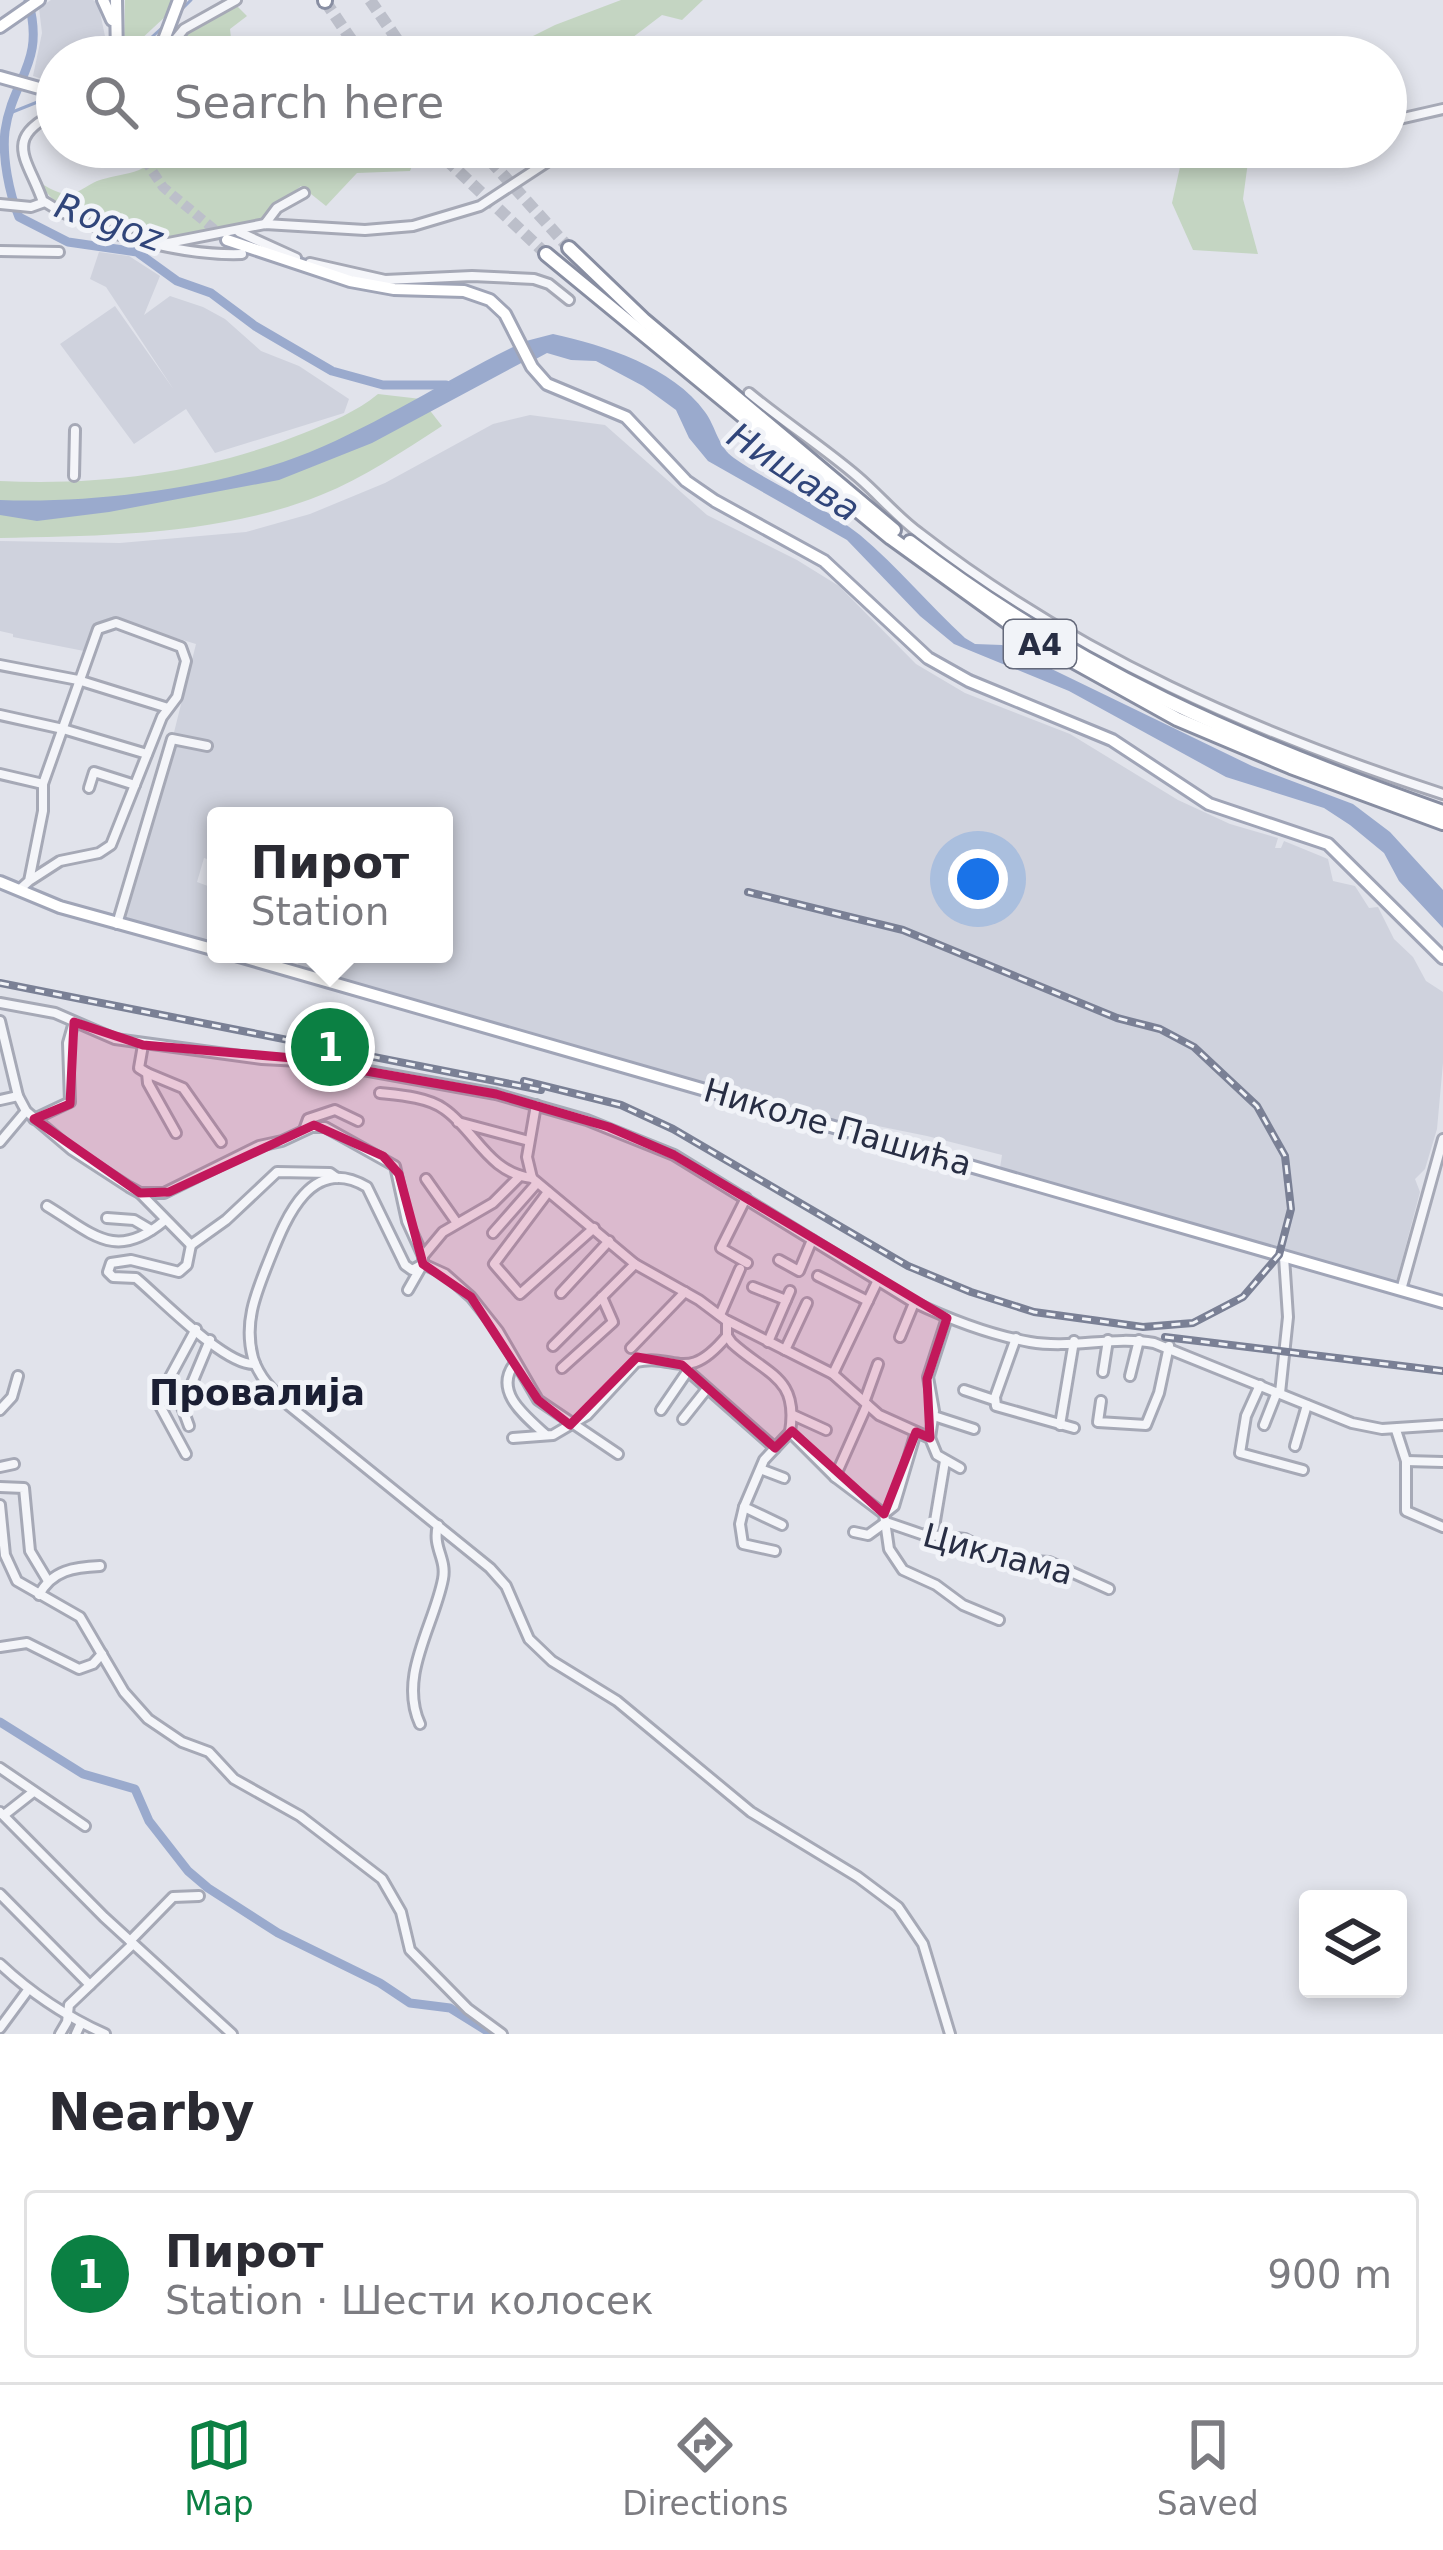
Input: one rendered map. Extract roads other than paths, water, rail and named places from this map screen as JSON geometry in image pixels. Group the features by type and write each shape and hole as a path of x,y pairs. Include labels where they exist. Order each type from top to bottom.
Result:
{"highway":[{"name":"A4","path":"569,248 644,320 871,511 1017,619 1165,702 1294,758 1443,812"},
{"name":"A4","path":"546,254 891,538 1024,634 1177,719 1443,823"}],"main road":[{"path":"104,0 116,28"},
{"path":"116,0 116,36"},
{"path":"166,36 179,0"},
{"path":"0,27 33,4"},
{"path":"232,235 303,268 362,284 475,293 496,304 513,325 537,374 554,388 598,401 626,417 686,481 811,553 943,668 1112,740 1208,804 1328,844 1443,958"},
{"path":"0,882 117,924 207,948"},
{"name":"Николе Пашића","path":"263,963 1443,1302"}],"street":[{"path":"177,36 236,0"},
{"path":"1407,118 1443,110"},
{"path":"36,123 24,144 26,168 43,202 68,217 158,245 217,255 242,254"},
{"path":"158,245 232,235 265,224 365,230 413,226 480,206 538,168"},
{"path":"265,224 277,208 304,193"},
{"path":"8,204 31,207 43,202"},
{"path":"232,235 359,277 534,279 569,299"},
{"path":"0,251 59,252"},
{"path":"749,393 860,479 915,531 1115,661 1222,714 1443,794"},
{"path":"74,476 75,430"},
{"path":"18,891 61,861 98,853 111,845 146,754 177,697 186,662 181,647 110,623 98,629 43,784 43,811 29,880"},
{"path":"0,664 78,680 168,708"},
{"path":"0,715 146,754"},
{"path":"117,924 172,739 207,746"},
{"path":"88,788 94,772 135,785"},
{"path":"0,774 43,784"},
{"path":"0,1003 55,1013 101,1036 143,1045 262,1059 293,1058 536,1105 658,1147 946,1318 1034,1343 1139,1340 1169,1346 1352,1423 1396,1429 1443,1425"},
{"path":"0,1021 17,1096 26,1111 86,1159 140,1192 191,1245"},
{"path":"34,1119 69,1103 68,1043 74,1022"},
{"path":"143,1045 139,1068 183,1088 221,1142"},
{"path":"147,1073 176,1133"},
{"path":"380,1093 440,1106 474,1144 535,1181 635,1264 724,1318 833,1374 866,1403 930,1438"},
{"path":"0,1100 17,1096"},
{"path":"535,1181 528,1162 536,1105"},
{"path":"304,1130 308,1119 335,1110 358,1121"},
{"path":"0,1142 26,1111"},
{"path":"458,1122 529,1142"},
{"path":"140,1192 169,1192 252,1149 318,1126 376,1153 395,1166 422,1262 470,1297 498,1331 538,1400 618,1454"},
{"path":"1401,1290 1443,1139"},
{"path":"255,1364 238,1362 167,1309 136,1278 113,1277 107,1270 110,1262 130,1260 179,1273 188,1262 191,1245 278,1172 330,1173 367,1186 405,1264 412,1270 422,1262"},
{"path":"408,1290 440,1235 493,1203 520,1176"},
{"path":"338,1178 308,1190 285,1219 254,1295 250,1318 255,1364 264,1381 500,1577 529,1639 552,1661 617,1701 752,1812 898,1907 920,1937 950,2034"},
{"path":"426,1179 458,1223"},
{"path":"493,1233 535,1181"},
{"path":"548,1192 494,1268 520,1294 594,1228"},
{"path":"746,1198 721,1248 743,1266 724,1318 727,1336 788,1390 793,1415 790,1432 763,1462 740,1524 743,1544 775,1551"},
{"path":"46,1206 103,1241 128,1242 164,1221"},
{"path":"107,1218 134,1220 152,1230"},
{"path":"779,1260 800,1271 812,1240"},
{"path":"561,1293 608,1241"},
{"path":"1264,1426 1279,1392 1288,1318 1284,1256"},
{"path":"553,1346 635,1264"},
{"path":"818,1276 868,1300"},
{"path":"833,1374 878,1280"},
{"path":"753,1287 788,1296 768,1342"},
{"path":"631,1348 685,1292"},
{"path":"562,1368 614,1322 602,1297"},
{"path":"900,1337 914,1303"},
{"path":"785,1350 807,1304"},
{"path":"946,1318 928,1377 934,1416 930,1438 933,1449 960,1468"},
{"path":"187,1454 160,1406 196,1329"},
{"path":"661,1410 688,1368 727,1336"},
{"path":"994,1400 1016,1338"},
{"path":"189,1426 182,1407 210,1340"},
{"path":"1103,1372 1108,1340"},
{"path":"1130,1376 1139,1340"},
{"path":"1060,1425 1074,1341"},
{"path":"1101,1401 1098,1422 1146,1425 1169,1346"},
{"path":"513,1438 547,1435 570,1425 595,1409 636,1362 647,1360 688,1368 706,1390 775,1448"},
{"path":"515,1364 508,1372 507,1389 514,1404 547,1435"},
{"path":"835,1477 878,1364"},
{"path":"0,1410 12,1397 18,1376"},
{"path":"1260,1385 1246,1416 1240,1453 1303,1470"},
{"path":"683,1419 706,1390"},
{"path":"964,1390 994,1400 1000,1409 1074,1428"},
{"path":"1295,1445 1307,1405"},
{"path":"793,1415 826,1430"},
{"path":"934,1416 974,1429"},
{"path":"1396,1429 1406,1460 1403,1503 1412,1517 1443,1528"},
{"name":"Циклама","path":"790,1432 885,1518 921,1534 964,1539 1004,1559 1049,1562 1109,1589"},
{"path":"885,1518 894,1506 916,1432"},
{"path":"1406,1460 1443,1462"},
{"path":"934,1527 946,1461"},
{"path":"0,1467 14,1464"},
{"path":"763,1470 784,1478"},
{"path":"0,1487 26,1491 30,1551 48,1581"},
{"path":"0,1505 7,1562 17,1581 80,1617 124,1692 148,1719 182,1742 209,1752 234,1779 300,1816 382,1880 401,1912 410,1949 468,2009 502,2034"},
{"path":"744,1507 782,1525"},
{"name":"Циклама","path":"854,1532 868,1535 885,1518"},
{"name":"Циклама","path":"885,1518 889,1549 908,1574 999,1620"},
{"path":"420,1724 412,1702 414,1675 444,1575 435,1544 438,1525"},
{"path":"40,1595 48,1581 70,1569 100,1566"},
{"path":"0,1646 27,1643 79,1669 102,1654"},
{"path":"0,1768 85,1826"},
{"path":"32,1792 2,1814 226,2033"},
{"path":"0,1894 90,1985"},
{"path":"59,2034 69,2005 172,1897 199,1896"},
{"path":"0,1964 67,2017 105,2034"},
{"path":"0,2029 28,1990"},
{"path":"0,2004 12,2010"},
{"path":"76,2034 80,2023"}],"water":[{"path":"553,334 636,360 675,382 705,412 729,453 860,535 975,644 1002,645 1252,766 1353,804 1390,832 1443,890 1443,928 1399,881 1384,853 1324,808 1226,777 1069,691 954,644 920,616 847,540 708,461 689,438 676,410 643,386 596,361 547,353 534,360 526,341"},
{"path":"517,345 525,361 372,443 279,480 109,512 37,521 0,515 0,500 158,491 276,464 363,427"}],"waterway":[{"name":"Rogoz","path":"28,0 33,22 31,55 9,112 4,141 7,175 19,217 68,242 137,252 177,281 211,293 255,326 332,371 383,385 446,385"},
{"path":"180,11 191,0"},
{"path":"153,36 164,26"},
{"path":"10,113 36,103"},
{"path":"0,1722 83,1774 135,1789 149,1821 188,1871 278,1933 380,1983 410,2003 450,2008 492,2034"}],"tunnel":[{"path":"370,0 395,36"},
{"path":"325,1 349,36"},
{"path":"150,168 163,187 227,240"},
{"path":"455,168 546,254"},
{"path":"497,168 569,248"}],"railway":[{"path":"524,1081 621,1105 673,1129 908,1266 1034,1312 1143,1327 1193,1323 1243,1297 1279,1255 1291,1209 1285,1156 1257,1106 1194,1047 1160,1029 1117,1018 903,930 748,892"},
{"path":"0,983 541,1090"},
{"path":"1165,1337 1443,1371"}],"place":[{"name":"Пирот","path":"330,1047"}],"district":[{"name":"Провалија","path":"257,1392"}],"water label":[{"name":"Нишава","path":"794,472"}]}
